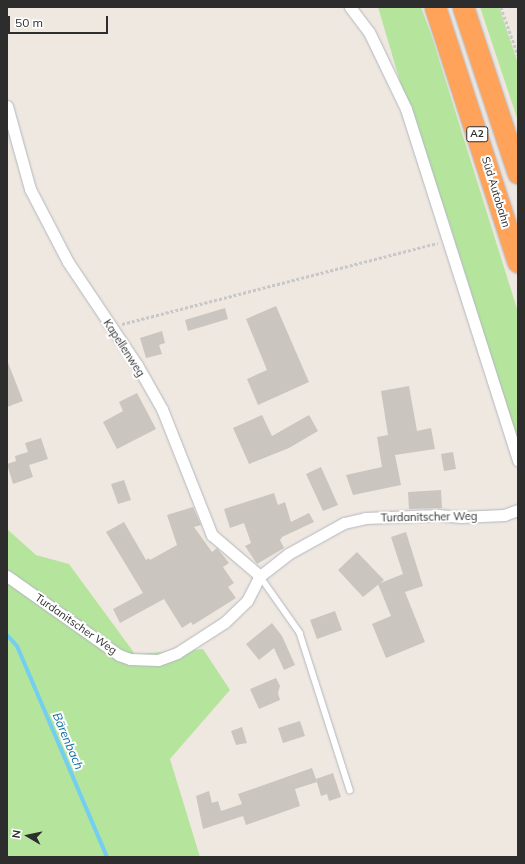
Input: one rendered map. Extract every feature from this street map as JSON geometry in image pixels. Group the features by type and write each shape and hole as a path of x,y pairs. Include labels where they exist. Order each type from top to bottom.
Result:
{"highway":[{"name":"Süd Autobahn","path":"435,7 518,262"},
{"name":"A2","path":"463,7 518,173"}],"street":[{"path":"350,7 369,32 406,109 518,461"},
{"name":"Kapellenweg","path":"7,106 30,189 68,262 162,409 212,535 260,576"},
{"name":"Turdanitscher Weg","path":"7,576 119,655 130,660 158,660 177,653 225,622 247,601 260,576 288,554 344,523 365,518 438,515 461,517 504,515 518,510"}],"lane":[{"path":"260,576 300,633 350,790"}],"path":[{"path":"501,7 518,55"},
{"path":"114,332 124,321 448,241"}],"green space":[{"path":"378,7 421,7 432,37 518,312 518,442 448,219 406,102"},
{"path":"480,7 499,7 518,63 518,121"},
{"path":"7,529 36,555 69,564 135,654 203,649 230,690 170,759 200,857 7,857"}],"building":[{"path":"276,306 309,382 258,405 247,379 267,370 246,319"},
{"path":"225,308 228,319 188,331 185,320"},
{"path":"162,331 165,343 159,345 162,354 146,358 140,338"},
{"path":"7,360 23,401 7,407"},
{"path":"409,386 417,431 431,428 435,449 395,455 401,485 353,495 346,475 382,467 377,437 388,435 381,391"},
{"path":"137,393 156,429 117,449 103,422 123,411 119,402"},
{"path":"262,415 272,436 309,415 318,431 289,448 249,464 233,428"},
{"path":"41,438 48,459 29,465 33,477 13,484 7,464 16,461 15,456 28,452 25,443"},
{"path":"453,452 456,469 444,471 441,454"},
{"path":"321,467 338,505 323,511 306,474"},
{"path":"124,480 131,500 118,504 111,484"},
{"path":"441,490 442,508 409,509 408,492"},
{"path":"274,493 278,505 285,502 291,522 309,513 314,522 282,537 280,540 284,548 257,564 245,546 251,543 244,523 230,528 224,509"},
{"path":"193,507 201,525 194,527 212,552 217,548 229,563 223,567 234,583 228,587 236,598 193,625 191,622 182,628 164,599 120,623 113,609 143,593 106,532 124,522 146,560 149,558 150,560 177,545 167,515"},
{"path":"406,532 423,586 405,592 425,642 386,658 372,624 391,616 378,584 403,574 391,537"},
{"path":"357,552 384,580 363,597 338,570"},
{"path":"335,611 342,630 317,639 310,620"},
{"path":"272,623 282,636 295,665 284,670 274,648 259,660 246,644"},
{"path":"276,678 280,686 278,693 280,700 259,709 250,689"},
{"path":"300,721 305,736 283,743 278,728"},
{"path":"242,727 247,743 236,745 231,731"},
{"path":"312,768 317,782 295,789 300,806 246,825 243,816 203,829 196,796 209,791 212,803 218,801 221,811 242,804 238,794"},
{"path":"333,773 341,797 329,801 327,794 321,796 316,779"}],"waterway":[{"name":"Bärenbach","path":"7,635 17,646 107,857"}]}
